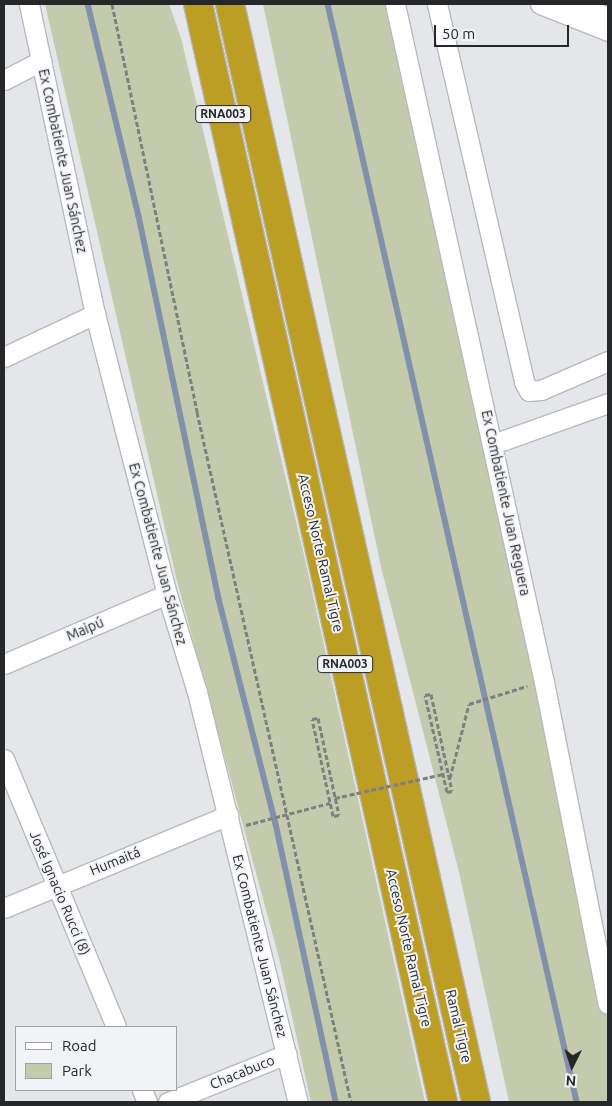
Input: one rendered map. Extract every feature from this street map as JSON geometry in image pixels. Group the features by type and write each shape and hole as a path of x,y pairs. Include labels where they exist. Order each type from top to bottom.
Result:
{"highway":[{"path":"183,4 248,225"},
{"name":"Acceso Norte Ramal Tigre","path":"198,4 443,1102"},
{"name":"RNA003","path":"230,4 442,949"},
{"path":"243,4 278,218"},
{"path":"442,949 492,1102"},
{"name":"Ramal Tigre","path":"442,949 476,1102"}],"street":[{"name":"Ex Combatiente Juan Sánchez","path":"29,4 95,314 166,594 228,815 298,1102"},
{"name":"Ex Combatiente Juan Reguera","path":"395,4 544,682 608,1004"},
{"path":"436,4 530,392 608,361"},
{"path":"540,4 608,31"},
{"path":"571,4 608,17"},
{"path":"4,80 41,61"},
{"path":"4,357 95,314"},
{"path":"493,444 608,404"},
{"name":"Maipú","path":"4,664 166,594"},
{"name":"José Ignacio Rucci (8)","path":"4,759 116,1026"},
{"name":"Humaitá","path":"4,908 228,815"},
{"name":"Chacabuco","path":"168,1102 287,1054"}],"path":[{"path":"112,4 286,814 351,1102"},
{"path":"450,778 464,712 477,698 544,682"},
{"path":"431,694 452,791 446,792 443,774 425,695 431,694"},
{"path":"318,718 335,798 339,815 333,816 312,719 318,718"},
{"path":"335,798 443,774"},
{"path":"269,818 330,804"}],"green space":[{"path":"45,4 169,4 181,38 304,555 425,1102 311,1102 279,958 176,577"},
{"path":"263,4 391,4 608,1022 608,1102 509,1102 459,872 381,567"}],"waterway":[{"path":"88,4 139,216 219,599 276,824 336,1102"},
{"path":"328,4 577,1102"}]}
